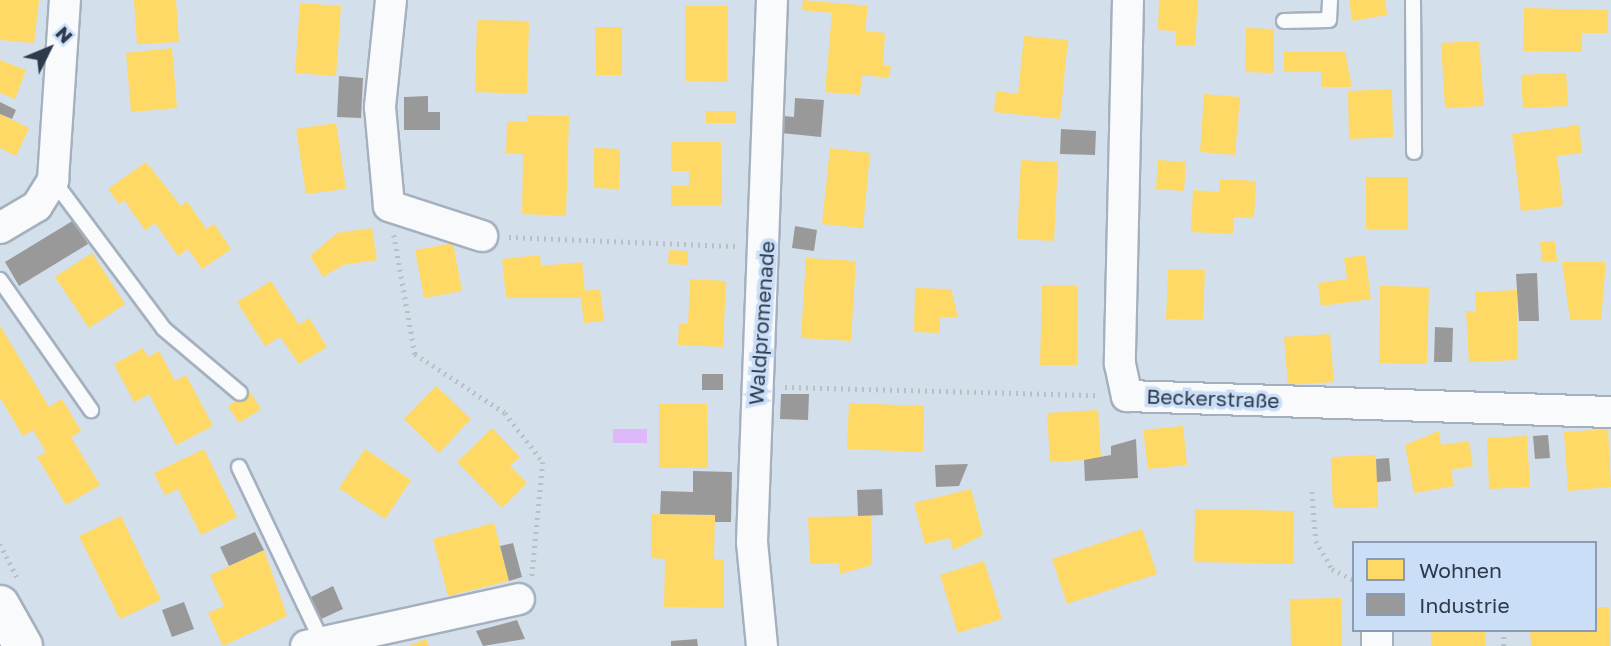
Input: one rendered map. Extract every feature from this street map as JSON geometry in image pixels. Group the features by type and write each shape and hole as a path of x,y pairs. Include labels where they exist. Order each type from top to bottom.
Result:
{"main road":[{"path":"0,605 23,646"}],"street":[{"path":"0,228 37,206 53,180 65,0"},
{"path":"391,0 380,107 389,206 482,236"},
{"name":"Waldpromenade","path":"762,646 752,542 756,387 766,247 772,0"},
{"name":"Beckerstraße","path":"1128,0 1120,364 1127,396 1611,412"},
{"path":"314,644 519,599"}],"lane":[{"path":"1284,21 1329,20 1330,0"},
{"path":"1413,0 1414,152"},
{"path":"53,180 164,329 240,393"},
{"path":"0,279 90,410"},
{"path":"239,467 314,644"}],"path":[{"path":"389,206 415,354 505,413 543,462 537,570 519,599"},
{"path":"482,236 766,247"},
{"path":"756,387 1127,396"},
{"path":"1312,492 1316,541 1332,569 1352,579"}],"shaded area":[{"path":"613,429 647,429 647,443 613,443"}],"building: Wohnen":[{"path":"0,0 39,0 34,43 0,40"},
{"path":"134,0 176,0 179,42 137,44"},
{"path":"803,0 868,6 865,31 885,33 883,65 891,66 889,78 862,75 860,95 825,92 832,13 802,10"},
{"path":"1159,0 1198,0 1195,46 1176,45 1176,31 1158,30"},
{"path":"1349,0 1385,0 1387,15 1352,21"},
{"path":"300,3 341,6 336,76 295,73"},
{"path":"685,6 728,6 727,82 685,81"},
{"path":"1524,8 1608,10 1608,33 1582,33 1582,52 1523,51"},
{"path":"477,20 529,21 527,94 475,92"},
{"path":"595,27 622,27 622,75 596,75"},
{"path":"1246,28 1274,29 1274,73 1245,72"},
{"path":"1024,36 1068,40 1060,119 994,112 996,91 1018,94"},
{"path":"1479,41 1484,106 1445,108 1441,43"},
{"path":"172,48 177,108 131,112 126,53"},
{"path":"1284,52 1345,52 1352,87 1321,87 1321,72 1284,72"},
{"path":"0,60 26,70 15,99 0,93"},
{"path":"1566,73 1568,106 1523,108 1521,75"},
{"path":"1392,89 1393,137 1349,139 1348,91"},
{"path":"1204,94 1240,97 1235,155 1200,152"},
{"path":"706,111 736,111 736,123 706,123"},
{"path":"0,114 29,128 16,156 0,148"},
{"path":"527,115 569,116 566,216 522,214 523,154 506,153 507,121 527,122"},
{"path":"336,123 346,189 306,194 296,129"},
{"path":"1579,125 1582,153 1557,156 1563,206 1521,211 1512,134"},
{"path":"671,142 721,142 722,205 671,206 671,186 689,186 689,171 671,171"},
{"path":"594,148 620,149 619,189 594,188"},
{"path":"830,148 870,153 863,228 822,224"},
{"path":"1021,160 1058,162 1054,241 1017,239"},
{"path":"1158,160 1186,162 1184,191 1156,189"},
{"path":"146,162 181,206 187,201 206,229 214,224 231,249 202,269 188,249 178,256 155,223 145,230 124,200 119,204 108,189"},
{"path":"1366,177 1408,177 1408,230 1366,229"},
{"path":"1220,179 1256,181 1254,218 1234,217 1233,234 1191,232 1193,190 1219,192"},
{"path":"372,228 377,260 343,265 323,277 310,256 337,233"},
{"path":"1555,241 1557,261 1542,262 1540,242"},
{"path":"453,243 462,291 424,298 415,250"},
{"path":"669,250 688,251 688,265 668,264"},
{"path":"92,253 125,304 89,328 55,277"},
{"path":"540,255 541,266 582,262 585,291 600,289 604,321 584,323 581,298 506,298 502,259"},
{"path":"1365,255 1371,299 1321,306 1318,283 1347,279 1344,258"},
{"path":"806,258 856,261 851,341 801,338"},
{"path":"1562,262 1606,262 1601,320 1570,320"},
{"path":"1168,269 1205,270 1203,320 1166,319"},
{"path":"690,279 726,281 723,347 678,345 679,324 688,324"},
{"path":"271,281 299,325 309,318 327,347 299,364 280,337 265,346 237,302"},
{"path":"1042,285 1078,286 1077,365 1040,365"},
{"path":"1380,286 1429,287 1427,364 1379,363"},
{"path":"915,288 951,289 958,317 940,317 940,333 914,332"},
{"path":"1517,290 1517,360 1469,362 1466,311 1476,311 1475,292"},
{"path":"0,326 49,407 62,399 81,431 71,437 100,485 66,505 37,457 46,452 33,430 23,436 0,398"},
{"path":"1330,334 1334,382 1288,385 1284,337"},
{"path":"143,348 148,357 159,351 175,381 186,375 213,426 176,445 149,394 134,402 114,364"},
{"path":"436,386 471,419 439,453 404,419"},
{"path":"250,392 261,409 239,423 228,406"},
{"path":"849,403 924,406 923,452 847,449"},
{"path":"659,404 707,404 708,468 659,468"},
{"path":"1098,410 1101,459 1050,462 1047,413"},
{"path":"1183,426 1187,465 1148,469 1143,430"},
{"path":"492,428 520,457 510,466 527,483 502,508 457,462"},
{"path":"1608,429 1611,487 1568,491 1564,432"},
{"path":"1439,431 1441,445 1469,441 1473,466 1451,470 1454,486 1414,493 1405,445"},
{"path":"1527,436 1530,487 1489,489 1487,438"},
{"path":"204,449 237,517 201,535 178,489 165,495 154,473"},
{"path":"365,449 411,480 385,519 339,488"},
{"path":"1376,455 1378,507 1333,508 1331,457"},
{"path":"971,489 983,535 953,550 950,538 925,544 914,503"},
{"path":"1195,509 1294,511 1293,564 1194,562"},
{"path":"651,514 715,515 714,559 724,560 724,608 664,607 665,559 651,558"},
{"path":"121,516 161,600 120,619 79,536"},
{"path":"871,516 872,565 840,574 839,563 810,564 808,517"},
{"path":"494,523 509,581 448,596 433,539"},
{"path":"1142,529 1157,574 1067,604 1052,559"},
{"path":"264,550 287,616 223,646 208,613 224,606 210,575"},
{"path":"984,561 1002,619 958,633 940,575"},
{"path":"1341,598 1342,646 1291,646 1290,599"},
{"path":"1597,607 1609,607 1610,646 1531,646 1530,632 1597,632"},
{"path":"1431,632 1485,632 1485,646 1431,646"},
{"path":"426,639 429,646 408,646"}],"building: Industrie":[{"path":"339,76 363,78 361,118 337,117"},
{"path":"428,96 428,112 440,112 440,130 404,130 404,97"},
{"path":"795,98 824,100 821,137 781,133 783,116 794,117"},
{"path":"0,102 16,110 12,119 0,114"},
{"path":"1061,129 1096,131 1095,155 1060,154"},
{"path":"74,220 88,244 19,286 5,262"},
{"path":"795,226 817,230 814,251 792,248"},
{"path":"1537,273 1539,321 1519,321 1516,274"},
{"path":"1435,327 1453,328 1452,362 1434,362"},
{"path":"702,374 723,374 723,390 702,390"},
{"path":"781,394 809,394 808,420 780,419"},
{"path":"1548,435 1550,458 1535,459 1533,436"},
{"path":"1136,439 1138,478 1085,481 1084,460 1111,455 1111,446"},
{"path":"1389,458 1391,481 1377,482 1376,459"},
{"path":"968,464 959,486 936,487 935,465"},
{"path":"693,471 732,472 731,522 715,522 715,515 660,514 661,491 693,492"},
{"path":"882,489 883,515 858,516 857,490"},
{"path":"255,532 264,550 229,566 220,547"},
{"path":"513,543 522,577 509,581 500,546"},
{"path":"333,586 343,609 319,620 309,598"},
{"path":"184,602 194,629 172,637 162,610"},
{"path":"517,620 525,639 483,646 476,631"},
{"path":"697,639 698,646 671,646 671,641"}]}
